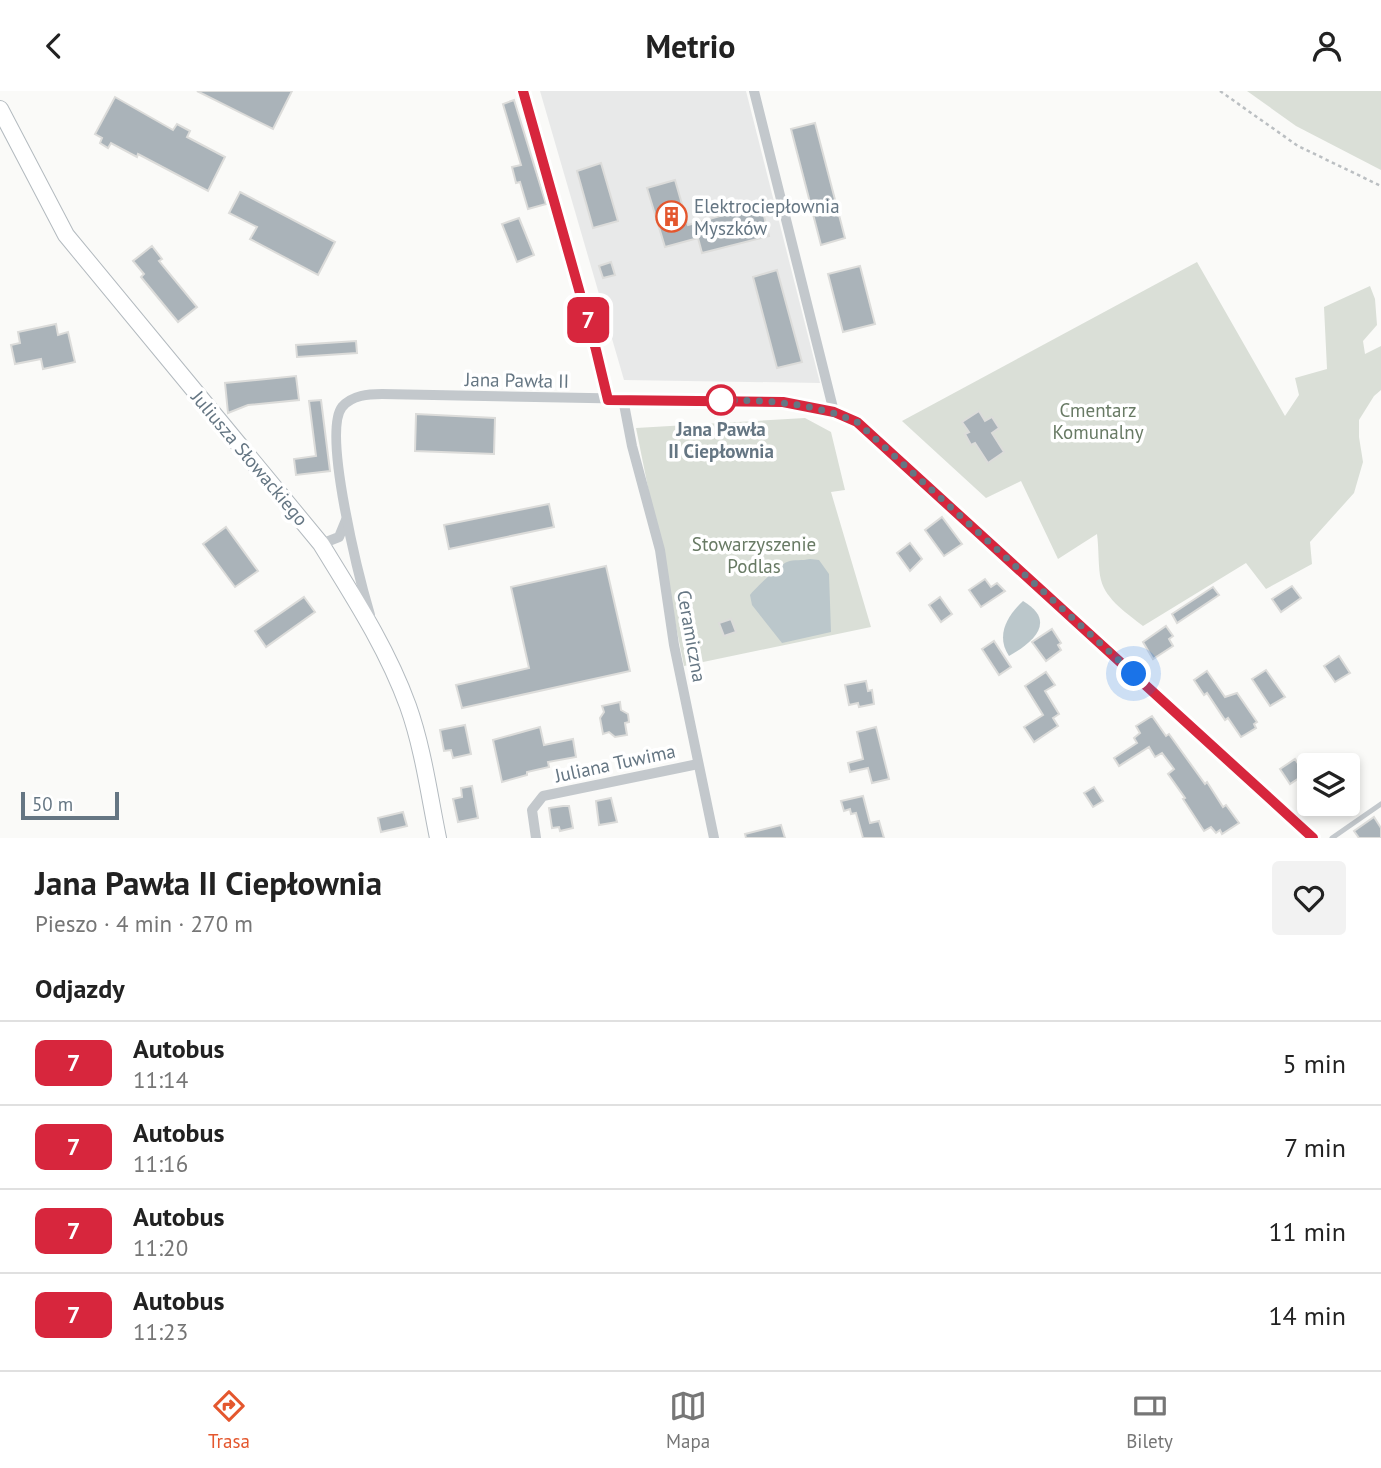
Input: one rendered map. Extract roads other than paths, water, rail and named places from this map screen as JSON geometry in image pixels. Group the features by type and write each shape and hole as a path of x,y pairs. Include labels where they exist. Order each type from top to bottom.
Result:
{"street":[{"path":"523,91 608,400"},
{"path":"754,91 834,412"},
{"name":"Juliusza Słowackiego","path":"0,109 66,235 321,544 378,641 411,717 438,838"},
{"name":"Jana Pawła II","path":"378,641 346,518 338,455 337,421 342,407 359,397 382,394 783,402 834,412 866,429 1313,838"},
{"name":"Ceramiczna","path":"623,399 632,446 660,550 674,645 714,838"},
{"path":"321,544 339,537 346,518"},
{"name":"Juliana Tuwima","path":"536,838 532,810 543,796 698,764"}],"lane":[{"path":"1332,838 1381,804"}],"place":[{"name":"Elektrociepłownia Myszków","path":"671,217"},
{"name":"Jana Pawła II Ciepłownia","path":"721,400"}],"park label":[{"name":"Cmentarz Komunalny","path":"1098,421"},
{"name":"Stowarzyszenie Podlas","path":"754,555"}]}
